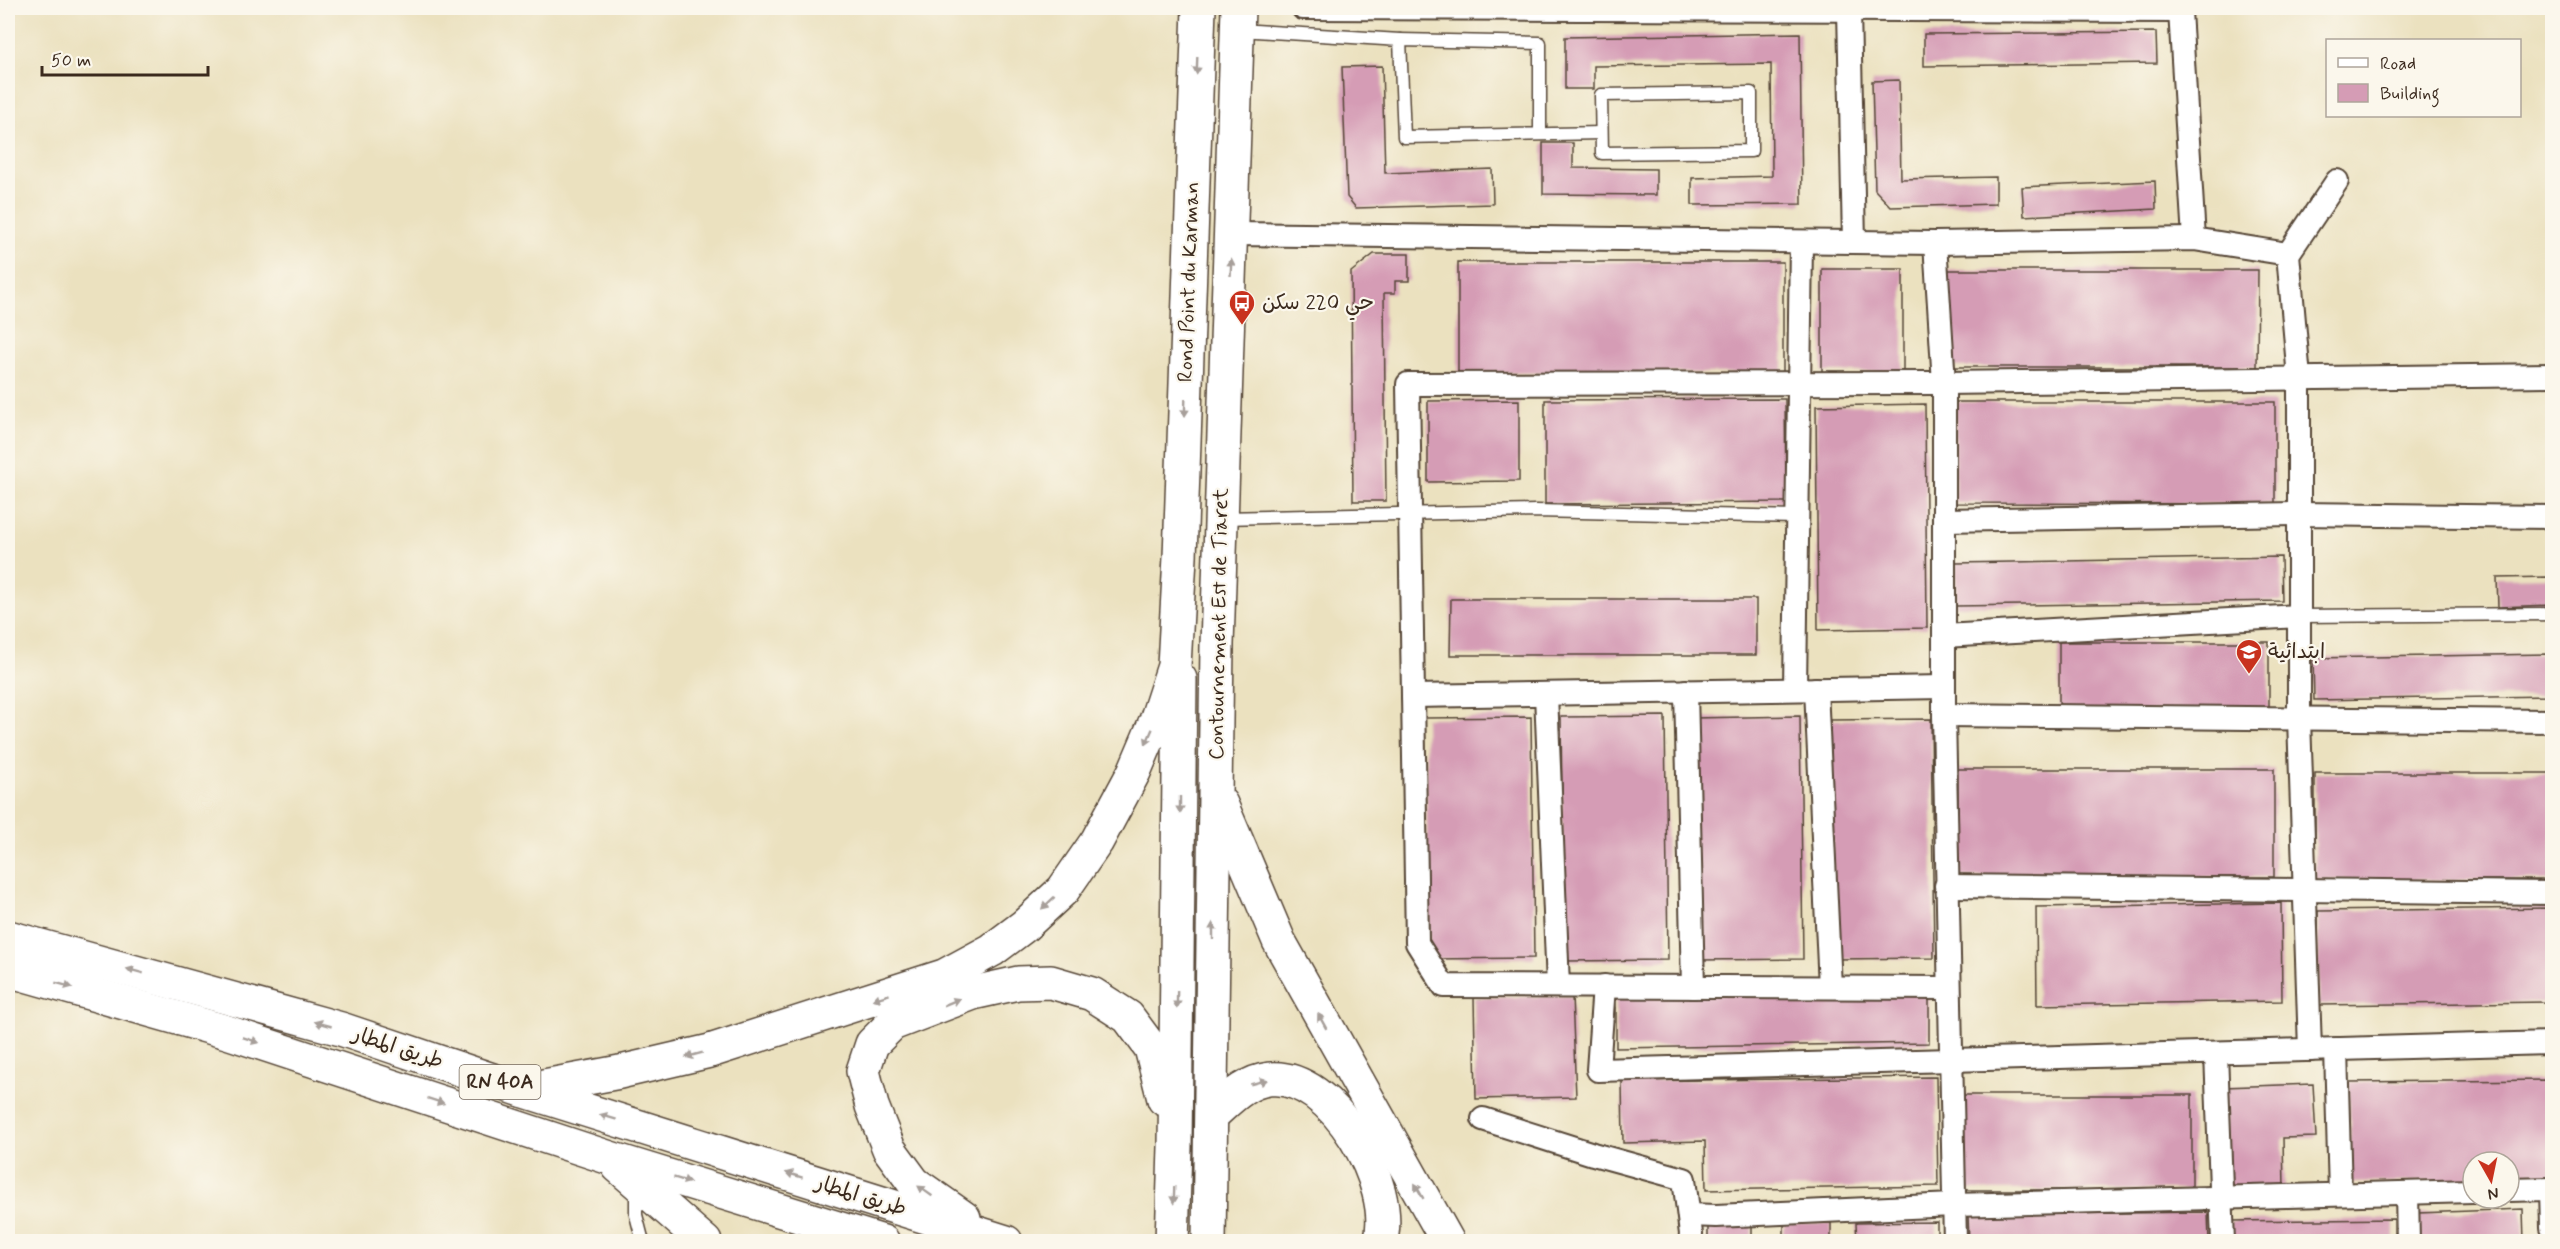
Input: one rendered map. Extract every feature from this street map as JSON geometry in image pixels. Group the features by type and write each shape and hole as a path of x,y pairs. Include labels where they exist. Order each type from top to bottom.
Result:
{"highway":[{"name":"Rond Point du Karman","path":"1180,557 1199,8"},
{"name":"Contournement Est de Tiaret","path":"1209,1242 1221,519 1238,19"},
{"path":"484,1117 509,1085 665,1063 899,991 944,976 992,950 1024,926 1063,890 1097,841 1134,772 1157,718 1174,666 1180,557"},
{"name":"Contournement Est de Tiaret","path":"1172,1242 1175,1147 1180,557"},
{"path":"1215,788 1279,941 1448,1242"},
{"name":"طريق المطار","path":"8,937 341,1029 509,1085 998,1239"},
{"name":"طريق المطار","path":"8,970 227,1032 610,1158 883,1242"},
{"path":"998,1239 914,1183 889,1149 872,1106 864,1071 872,1044 892,1024 973,993 1018,983 1051,982 1092,994 1128,1017 1151,1048 1175,1147"},
{"path":"1212,1115 1247,1085 1270,1079 1294,1082 1327,1102 1343,1118 1363,1153 1381,1197 1384,1228 1380,1242"},
{"path":"610,1158 705,1242"}],"street":[{"path":"1303,8 2180,10 2194,238"},
{"path":"1849,10 1854,242"},
{"path":"2310,1050 2299,718 2299,378 2288,254 2337,181"},
{"path":"1232,234 1935,243 2194,238 2288,254"},
{"path":"1800,242 1798,517 1805,689 1830,987"},
{"path":"1935,243 1944,383 1944,715 1954,1242"},
{"path":"1949,988 1444,986 1418,944 1408,384 1944,383 2553,375"},
{"path":"1944,520 2299,514 2553,517"},
{"path":"1944,636 2299,616"},
{"path":"1413,696 1944,687"},
{"path":"1686,691 1693,987"},
{"path":"1546,694 1558,986"},
{"path":"1944,715 2553,721"},
{"path":"1946,886 2553,893"},
{"path":"1604,986 1598,1070 2553,1043"},
{"path":"2336,1049 2340,1194"},
{"path":"2216,1053 2223,1242"},
{"path":"1483,1119 1593,1154 1684,1179 1690,1242"},
{"path":"2521,1190 2552,1189 2553,1228"},
{"path":"1689,1215 1716,1216 1953,1205 2461,1191"},
{"path":"2407,1193 2408,1242"}],"lane":[{"path":"1238,19 1400,40 1540,43 1540,134"},
{"path":"1400,40 1404,137 1601,133"},
{"path":"1751,93 1751,150 1602,153 1601,133 1601,95 1751,93"},
{"path":"1221,519 1536,511 1798,517"},
{"path":"2299,616 2553,614"},
{"path":"637,1182 636,1215 643,1242"}],"building":[{"path":"2156,32 2157,63 1924,66 1924,34"},
{"path":"1800,33 1802,204 1692,205 1692,178 1772,176 1771,64 1594,66 1594,89 1565,89 1565,37"},
{"path":"1382,66 1385,173 1492,169 1493,204 1356,208 1347,197 1342,67"},
{"path":"1899,80 1901,179 1996,177 1996,204 1891,207 1875,190 1872,81"},
{"path":"1543,143 1573,143 1573,168 1656,169 1656,195 1543,194"},
{"path":"2155,181 2156,209 2024,216 2022,187"},
{"path":"1374,254 1409,254 1409,281 1395,281 1395,293 1384,293 1386,501 1353,501 1351,272"},
{"path":"1458,262 1783,262 1783,373 1458,373"},
{"path":"1822,269 1903,269 1903,372 1822,372"},
{"path":"1946,270 2258,270 2257,367 1945,367"},
{"path":"1785,399 1786,502 1545,504 1545,400"},
{"path":"1519,400 1519,481 1428,482 1428,401"},
{"path":"1955,402 2275,402 2275,504 1955,503"},
{"path":"1925,404 1927,628 1818,630 1816,406"},
{"path":"2281,557 2282,601 1956,606 1956,563"},
{"path":"2552,577 2552,605 2498,607 2497,578"},
{"path":"1451,599 1756,599 1756,655 1450,655"},
{"path":"2059,642 2269,642 2269,711 2059,711"},
{"path":"2552,654 2552,696 2314,700 2313,658"},
{"path":"1665,716 1668,960 1564,961 1561,717"},
{"path":"1800,716 1803,959 1696,960 1693,718"},
{"path":"1531,717 1534,958 1429,959 1425,718"},
{"path":"1931,719 1934,958 1834,959 1830,720"},
{"path":"1958,769 2274,769 2274,877 1958,877"},
{"path":"2315,773 2552,773 2552,880 2315,880"},
{"path":"2281,903 2282,1001 2037,1005 2036,907"},
{"path":"2552,908 2552,1002 2319,1005 2318,911"},
{"path":"1929,991 1929,1043 1616,1048 1616,995"},
{"path":"1572,996 1576,1097 1476,1099 1474,998"},
{"path":"1936,1077 1938,1186 1706,1190 1705,1141 1623,1143 1622,1081"},
{"path":"2552,1080 2552,1180 2521,1181 2521,1150 2461,1150 2461,1181 2351,1183 2349,1082"},
{"path":"2313,1084 2316,1137 2283,1138 2284,1189 2228,1191 2224,1087"},
{"path":"1959,1095 2192,1095 2192,1190 1959,1190"},
{"path":"2523,1209 2524,1242 2419,1242 2418,1213"},
{"path":"2208,1212 2209,1242 1969,1242 1968,1215"},
{"path":"1752,1219 1752,1242 1708,1242 1708,1220"},
{"path":"2394,1219 2394,1242 2231,1242 2230,1221"},
{"path":"1937,1222 1937,1242 1857,1242 1856,1223"},
{"path":"1784,1223 1831,1223 1831,1242 1784,1242"}],"place":[{"name":"حي 220 سكن","path":"1242,326"},
{"name":"ابتدائية","path":"2249,675"}]}
